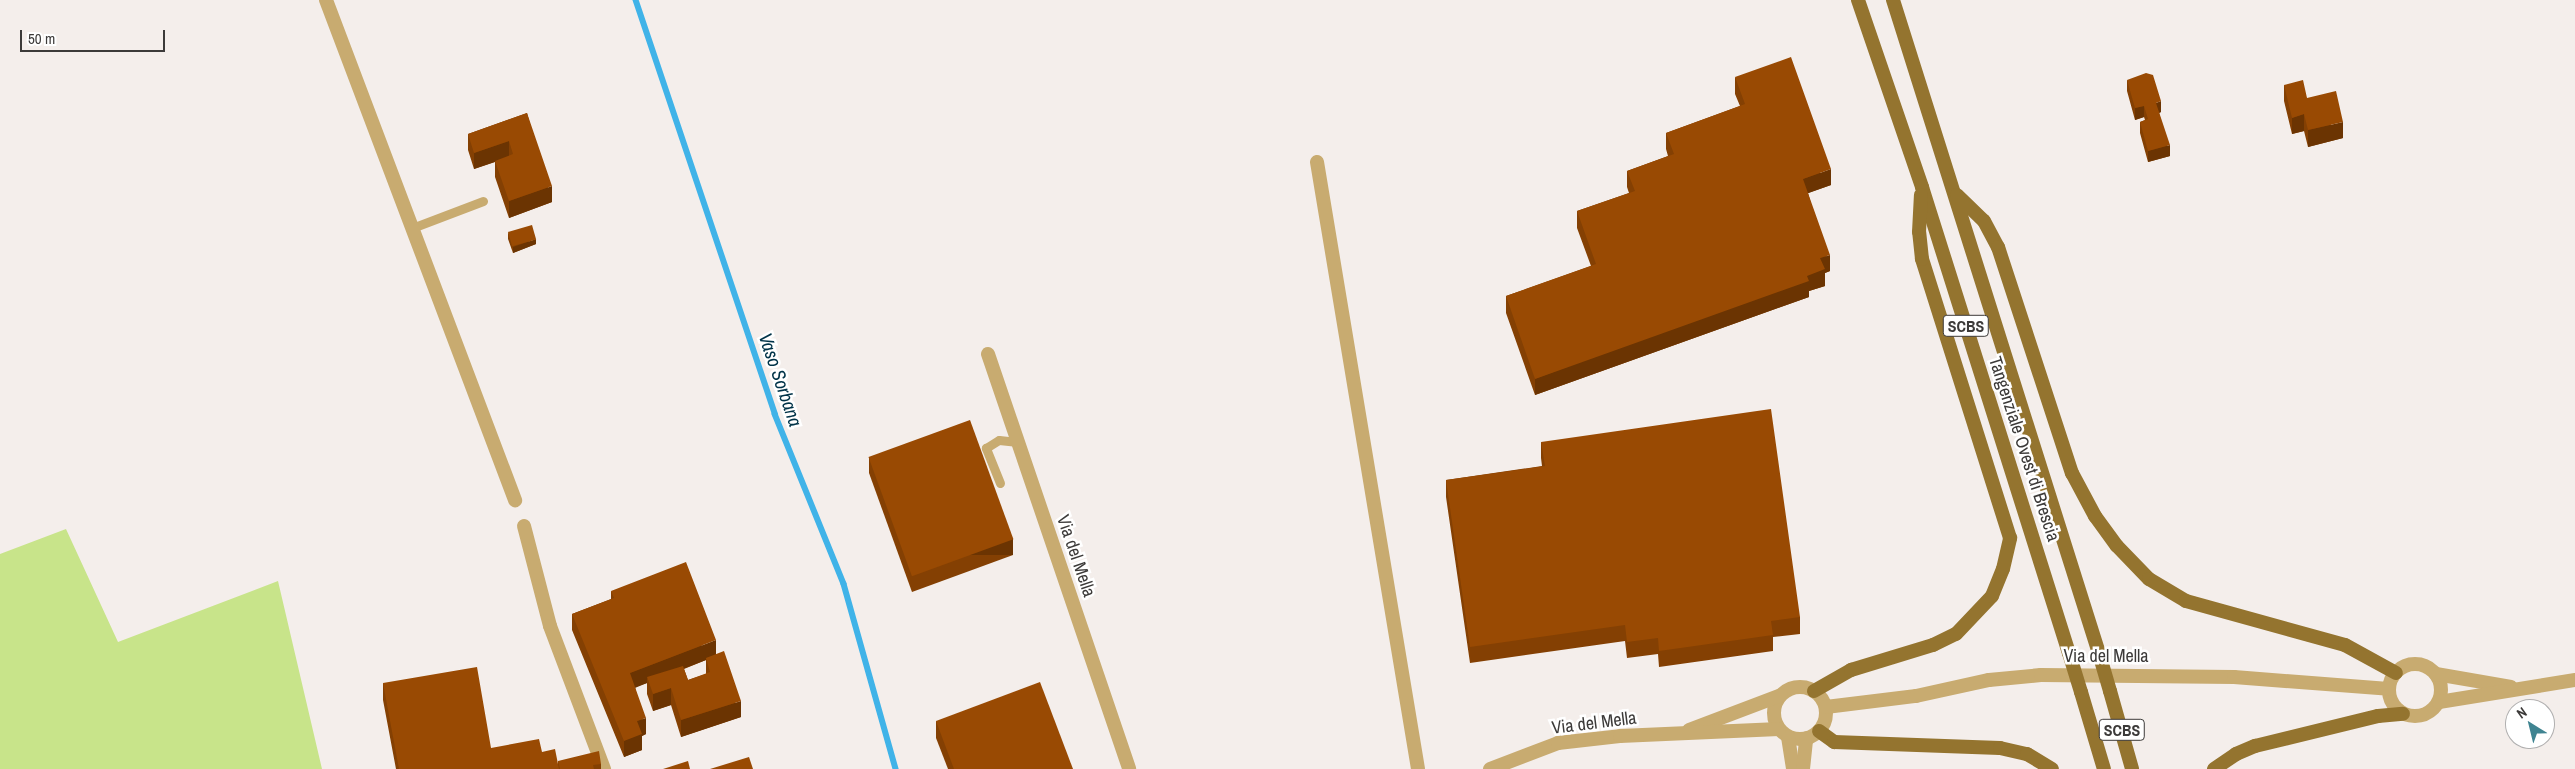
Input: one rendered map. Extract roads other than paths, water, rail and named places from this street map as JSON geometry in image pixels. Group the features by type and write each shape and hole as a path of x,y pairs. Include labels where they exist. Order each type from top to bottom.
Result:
{"main road":[{"name":"Tangenziale Ovest di Brescia","path":"1858,0 1922,187 2082,692 2104,769"},
{"name":"Tangenziale Ovest di Brescia","path":"1893,0 1957,195 2098,650 2132,769"},
{"path":"1814,691 1850,670 1934,645 1956,634 1992,596 2003,569 2010,538 1922,260 1919,232 1922,187"},
{"path":"1957,195 1984,221 1998,247 2072,474 2117,546 2149,580 2186,601 2345,645 2396,673"},
{"path":"2214,769 2236,754 2255,746 2378,716 2403,714"},
{"path":"1819,731 1834,742 2000,748 2026,754 2052,769"}],"street":[{"path":"326,0 514,500"},
{"path":"1316,162 1418,769"},
{"name":"Via del Mella","path":"988,354 1129,769"},
{"path":"524,526 550,626 604,769"},
{"path":"2439,702 2441,687 2436,674 2429,668 2412,664 2396,673 2389,689 2393,704 2403,714 2420,716 2439,702 2575,680"},
{"path":"2436,674 2522,689"},
{"name":"Via del Mella","path":"1826,706 1916,696 1989,680 2040,675 2234,677 2389,689"},
{"path":"1784,733 1806,738 1819,731 1824,723 1826,706 1814,691 1796,687 1780,695 1774,712 1784,733 1793,769"},
{"name":"Via del Mella","path":"1676,735 1780,695"},
{"name":"Via del Mella","path":"1490,769 1558,743 1620,736 1784,733"},
{"path":"1803,769 1806,738"}],"lane":[{"path":"412,228 483,201"},
{"path":"1000,483 986,448 998,440 1018,442"}],"waterway":[{"name":"Vaso Sorbana","path":"636,0 775,414 844,584 896,769"}]}
